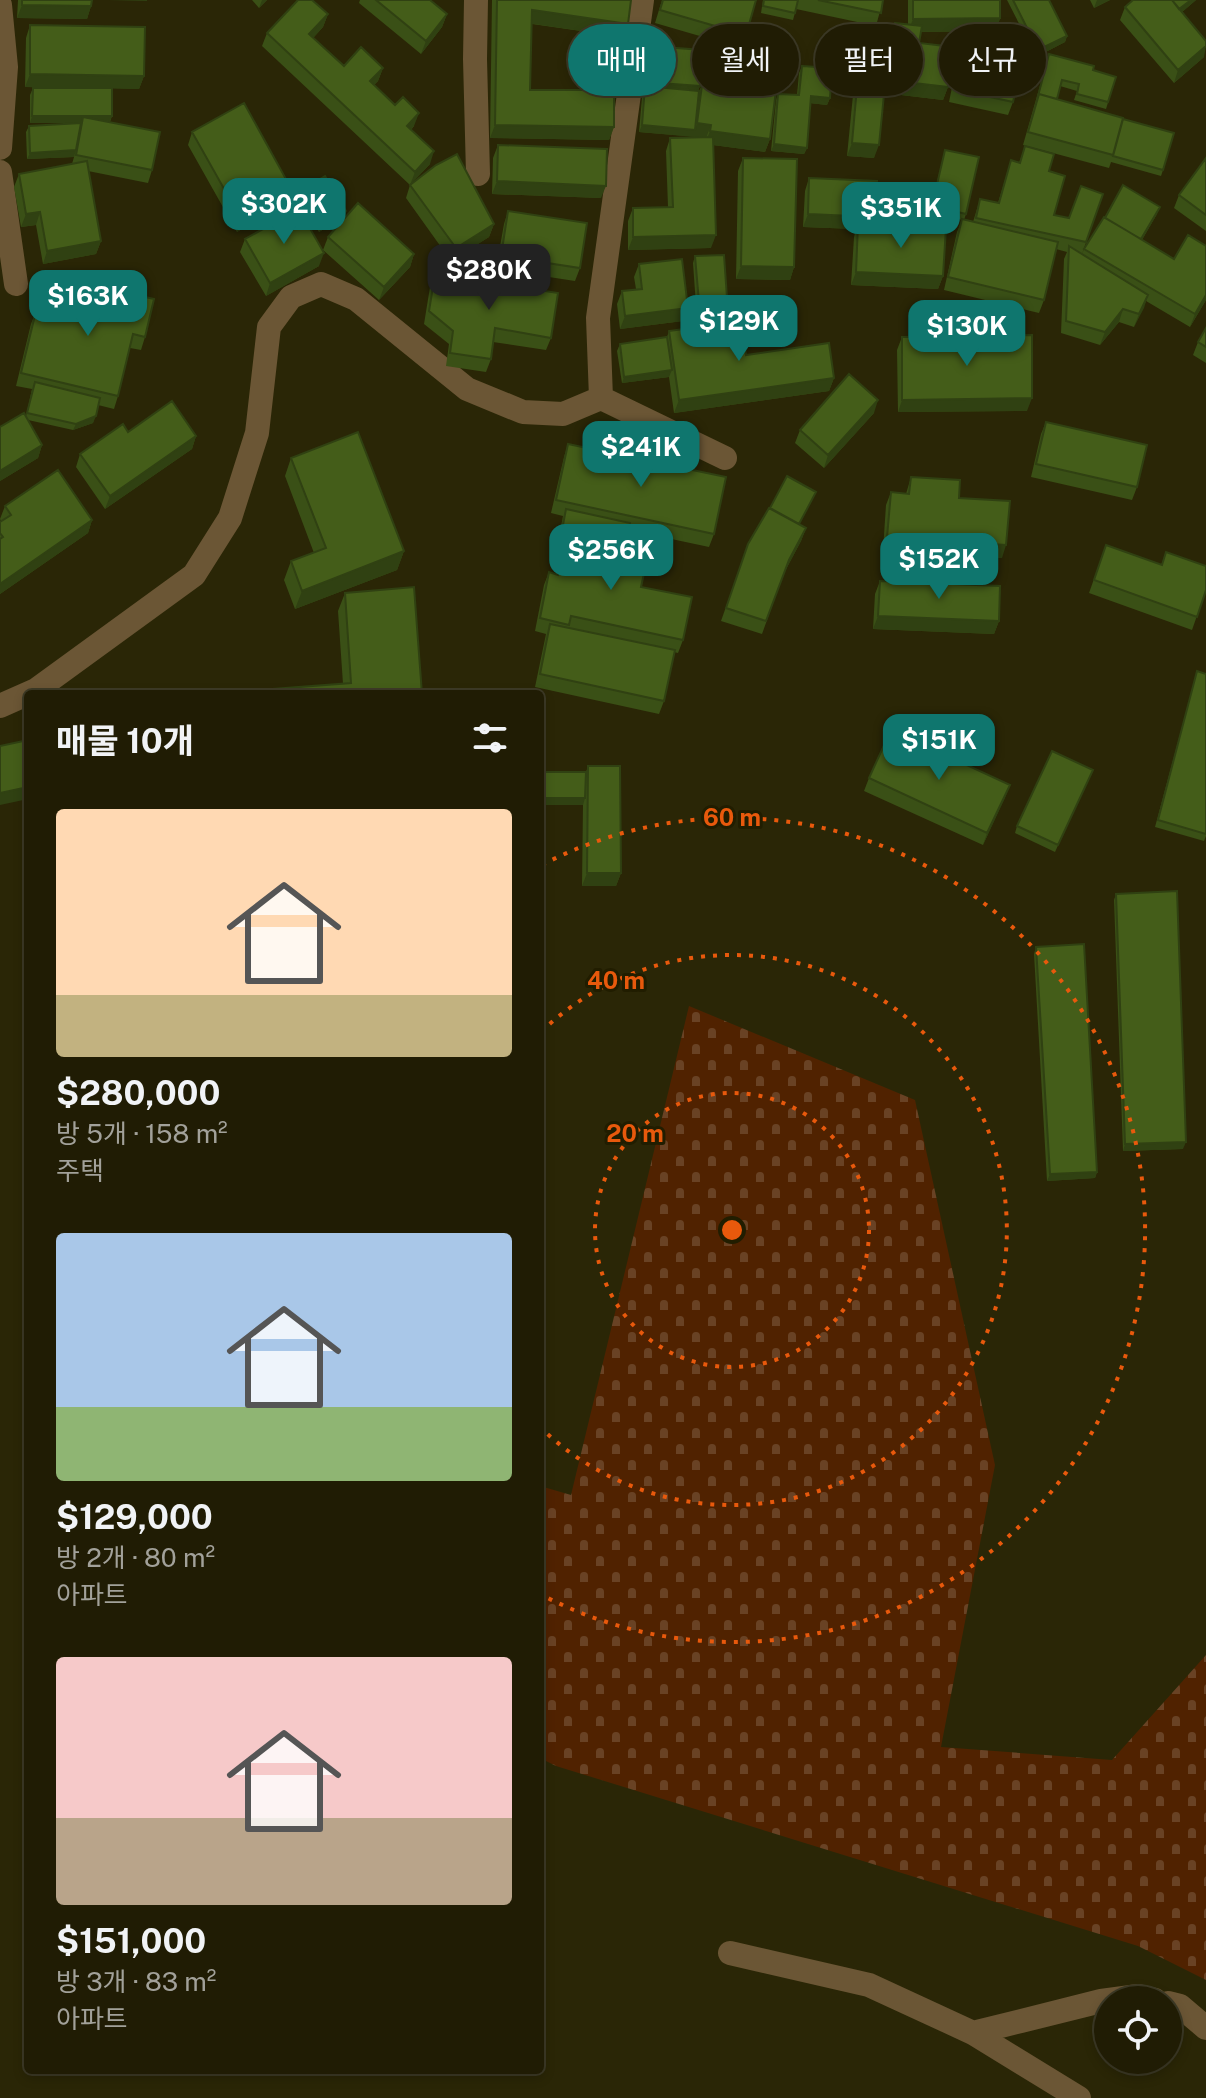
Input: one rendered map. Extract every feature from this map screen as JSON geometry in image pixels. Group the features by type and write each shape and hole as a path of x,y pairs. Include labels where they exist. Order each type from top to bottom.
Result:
{"street":[{"path":"476,0 478,174"},
{"path":"601,398 598,318 642,0"},
{"path":"0,5 6,67 0,148"},
{"path":"0,172 16,284"},
{"path":"36,690 194,575 230,518 257,433 269,327 291,297 321,284 356,299 467,389 523,412 563,414 601,398 725,458"},
{"path":"0,706 24,695"},
{"path":"730,1953 869,1985 973,2033 1079,2098"},
{"path":"973,2033 1094,2003"},
{"path":"1182,2008 1206,2028"}],"green space":[{"path":"689,1006 915,1100 995,1465 941,1747 1112,1760 1206,1655 1206,1980 1138,1946 544,1760 544,1487 571,1495"}],"building":[{"path":"22,0 92,0 91,6 22,5"},
{"path":"298,0 312,0 328,14 309,34 344,66 361,47 383,68 370,81 395,105 403,97 419,113 407,126 434,151 415,172 267,33"},
{"path":"376,0 430,0 447,14 426,41"},
{"path":"497,0 631,0 628,24 532,10 530,90 568,90 568,96 614,96 614,127 495,125"},
{"path":"663,0 756,0 749,24 708,24 660,10"},
{"path":"764,0 798,0 795,13 763,6"},
{"path":"818,0 883,0 881,13"},
{"path":"913,0 1000,0 1000,18 913,19"},
{"path":"1013,0 1049,0 1067,36 1046,46 1046,24 1025,24"},
{"path":"1133,0 1172,0 1206,41 1206,46 1178,70 1125,7"},
{"path":"1172,0 1191,0 1179,9"},
{"path":"30,25 145,27 144,76 30,74"},
{"path":"923,43 939,45 939,86 923,84"},
{"path":"676,48 692,49 692,85 676,84"},
{"path":"1049,54 1094,66 1093,70 1116,77 1108,102 1077,94 1079,84 1062,80 1057,99 1046,96"},
{"path":"802,66 815,67 815,96 830,98 811,96 807,148 774,144 778,96 799,95"},
{"path":"33,88 112,88 112,116 32,116"},
{"path":"676,89 692,90 692,96 698,96 695,130 642,125 644,96 676,96"},
{"path":"701,96 775,96 770,139 710,131 711,125 697,123"},
{"path":"856,96 884,96 879,145 852,143"},
{"path":"985,96 1014,96 1013,102"},
{"path":"1038,96 1123,118 1113,155 1028,132"},
{"path":"244,103 292,190 241,219 192,132"},
{"path":"83,117 160,132 152,170 76,155"},
{"path":"1123,119 1174,133 1163,170 1113,156"},
{"path":"81,123 76,150 30,153 29,126"},
{"path":"713,137 716,235 633,237 633,208 673,207 670,138"},
{"path":"498,145 607,149 606,186 497,181"},
{"path":"1025,146 1054,154 1049,171 1065,176 1054,215 1069,218 1081,186 1103,194 1086,242 976,218 980,199 999,203 1011,160 1020,163"},
{"path":"945,150 979,157 966,214 932,206"},
{"path":"457,154 494,224 456,248 410,185"},
{"path":"743,158 797,159 794,267 741,266"},
{"path":"1206,158 1206,215 1179,195"},
{"path":"87,161 101,241 47,251 40,212 26,214 19,174"},
{"path":"325,176 346,211 321,226 300,191"},
{"path":"809,178 877,181 875,217 808,214"},
{"path":"1123,185 1160,207 1141,239 1105,218"},
{"path":"358,203 414,254 384,287 328,237"},
{"path":"299,209 324,253 270,283 245,239"},
{"path":"508,211 587,223 580,268 501,256"},
{"path":"1104,217 1174,259 1188,235 1206,246 1206,295 1195,314 1084,249"},
{"path":"962,219 1058,242 1044,300 948,277"},
{"path":"858,224 946,228 943,276 856,272"},
{"path":"1069,246 1148,295 1139,314 1123,309 1105,332 1066,321"},
{"path":"724,255 728,312 700,314 695,256"},
{"path":"682,259 688,308 625,316 622,291 642,289 639,264"},
{"path":"435,274 558,293 551,338 495,328 491,359 450,353 453,331 429,311"},
{"path":"73,280 154,299 145,337 133,334 118,396 21,373 36,311 64,318"},
{"path":"741,321 746,355 829,343 834,378 679,400 669,331"},
{"path":"1206,328 1206,347 1198,342"},
{"path":"1032,335 1032,398 902,400 902,337"},
{"path":"667,337 672,370 624,377 620,344"},
{"path":"849,374 878,400 828,455 800,430"},
{"path":"35,382 100,398 96,416 76,424 27,413"},
{"path":"172,401 196,436 110,496 80,454 123,424 128,432"},
{"path":"24,413 42,445 0,471 0,427"},
{"path":"1046,422 1147,445 1137,487 1036,464"},
{"path":"358,432 404,551 302,591 291,561 326,548 291,458"},
{"path":"568,444 726,477 714,534 556,500"},
{"path":"58,470 92,520 0,584 0,539 3,537 0,522 11,515 5,506"},
{"path":"787,476 816,492 799,524 770,508"},
{"path":"911,477 960,480 959,498 1010,501 1006,545 887,537 891,492 909,494"},
{"path":"769,508 806,528 789,560 766,621 726,608 748,544"},
{"path":"566,509 630,523 625,549 561,535"},
{"path":"565,537 648,555 641,587 692,597 683,640 571,616 569,625 540,618 549,572 558,575"},
{"path":"1106,545 1162,565 1166,552 1206,566 1206,590 1197,617 1094,580"},
{"path":"880,581 1000,586 999,621 878,616"},
{"path":"414,587 422,690 273,690 351,683 345,593"},
{"path":"550,624 675,650 664,701 540,674"},
{"path":"1197,671 1206,674 1206,834 1158,820"},
{"path":"891,730 1010,785 987,833 869,778"},
{"path":"24,741 24,788 0,793 0,746"},
{"path":"1052,751 1093,770 1058,845 1017,826"},
{"path":"588,766 620,766 621,873 587,873"},
{"path":"544,772 586,772 585,798 544,798"},
{"path":"1177,891 1186,1142 1125,1144 1116,894"},
{"path":"1084,944 1097,1172 1050,1174 1036,947"}]}
